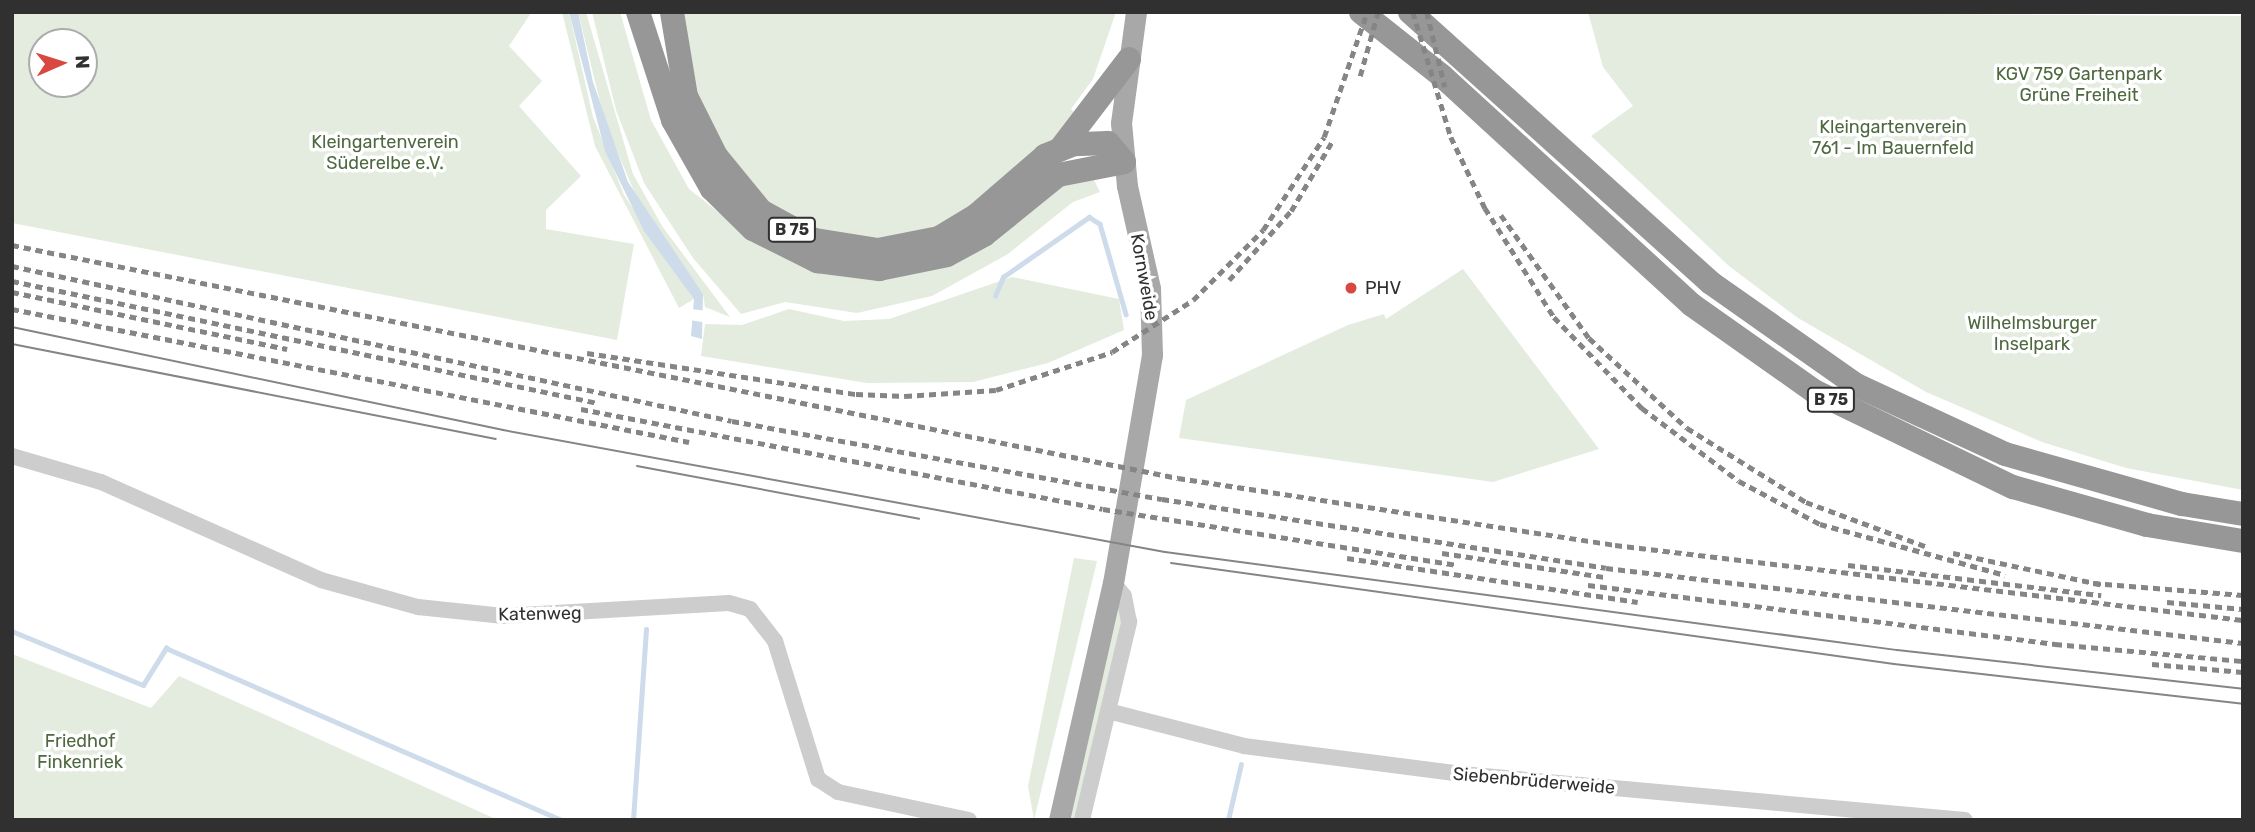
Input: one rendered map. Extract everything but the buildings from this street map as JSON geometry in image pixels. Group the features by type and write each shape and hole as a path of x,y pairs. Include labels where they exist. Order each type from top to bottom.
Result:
{"highway":[{"name":"B 75","path":"638,12 676,128 712,189 753,229 817,261 879,269 947,255 985,235 1058,175 1124,162"},
{"name":"B 75","path":"672,12 686,96 716,156 761,211 814,240 878,250 939,237 1061,148 1129,59"},
{"name":"B 75","path":"1361,12 1452,85 1692,305 1814,391 2013,487 2147,525 2243,541"},
{"name":"B 75","path":"1410,12 1711,283 1856,385 2005,454 2182,504 2243,514"},
{"path":"1061,148 1108,143 1124,162"}],"main road":[{"name":"Kornweide","path":"1059,820 1113,583 1153,334 1124,162 1121,105 1136,12"}],"street":[{"name":"Katenweg","path":"12,456 101,482 321,580 418,607 504,616 729,603 750,609 775,641 818,779 838,792 970,820"},
{"path":"1082,820 1129,622 1124,596 1113,583"},
{"name":"Siebenbrüderweide","path":"1108,711 1244,746 1462,774 1873,816 1965,820"}],"green space":[{"name":"Kleingartenverein Süderelbe e.V.","path":"12,12 547,12 531,13 509,46 542,81 519,106 581,176 546,210 546,229 634,244 617,340 12,223"},
{"path":"562,12 569,12 593,117 624,195 694,299 679,308 595,146"},
{"path":"578,12 586,12 633,174 662,226 730,317 705,307 703,294 641,208 605,122"},
{"path":"592,12 620,12 651,120 689,189 741,230 813,267 1092,176 1100,192 1073,202 1008,254 932,296 857,313 785,302 741,314 693,258 644,183 616,110"},
{"path":"683,12 1116,12 1093,79 1071,109 1079,117 967,214 894,242 843,240 783,217 726,156 699,99"},
{"name":"Wilhelmsburger Inselpark","path":"1588,12 2243,16 2243,490 2126,468 2042,442 1926,392 1798,318 1729,266 1591,136 1633,106 1603,67"},
{"path":"1463,269 1599,449 1493,482 1179,438 1186,400 1348,325 1384,314 1386,319"},
{"path":"1012,277 1119,299 1124,330 1048,363 973,382 867,383 701,356 705,324 742,325 789,309 844,321 889,319"},
{"path":"1074,558 1097,561 1034,820 1028,786"},
{"path":"1120,603 1124,609 1077,820 1069,820"},
{"name":"Friedhof Finkenriek","path":"12,654 151,708 179,676 498,820 12,820"}],"water":[{"path":"569,12 578,12 593,82 628,182 703,294 702,339 691,336 694,299 644,231 605,151"}],"pier":[{"path":"691,309 708,311 707,323 690,320"}],"waterway":[{"path":"995,296 1003,277 1089,217 1100,224 1126,314"},
{"path":"633,820 646,629"},
{"path":"12,631 143,685 166,648 561,820"},
{"path":"1228,820 1241,764"}],"tram line":[{"path":"12,327 503,430 1165,552 1897,650 2243,689"},
{"path":"12,344 496,439"},
{"path":"637,466 919,519"},
{"path":"1171,563 1894,664 2243,704"}],"railway":[{"path":"587,353 856,394 905,396 996,390 1112,352 1193,300 1263,230 1324,137 1367,12"},
{"path":"1360,76 1378,12"},
{"path":"1413,12 1451,137 1485,208 1554,317 1642,408 1739,481 1820,524 2005,575"},
{"path":"1427,12 1445,87"},
{"path":"1229,280 1291,211 1333,140"},
{"path":"1501,215 1589,338 1687,428 1806,502 1925,546"},
{"path":"12,245 1178,478 1615,545 2243,620"},
{"path":"12,266 732,421 1162,499 1606,568 2243,643"},
{"path":"12,281 598,403"},
{"path":"12,292 287,349"},
{"path":"12,309 689,442"},
{"path":"581,409 1103,509 1456,565"},
{"path":"1442,553 1605,577"},
{"path":"1953,553 2103,585"},
{"path":"1347,558 1638,602"},
{"path":"1848,565 2101,595"},
{"path":"2093,583 2243,595"},
{"path":"1588,585 2055,644 2243,661"},
{"path":"2167,602 2243,609"},
{"path":"2152,664 2243,672"}],"place":[{"name":"PHV","path":"1351,288"}],"park label":[{"name":"KGV 759 Gartenpark Grüne Freiheit","path":"2079,85"},
{"name":"Kleingartenverein 761 - Im Bauernfeld","path":"1893,138"}]}
